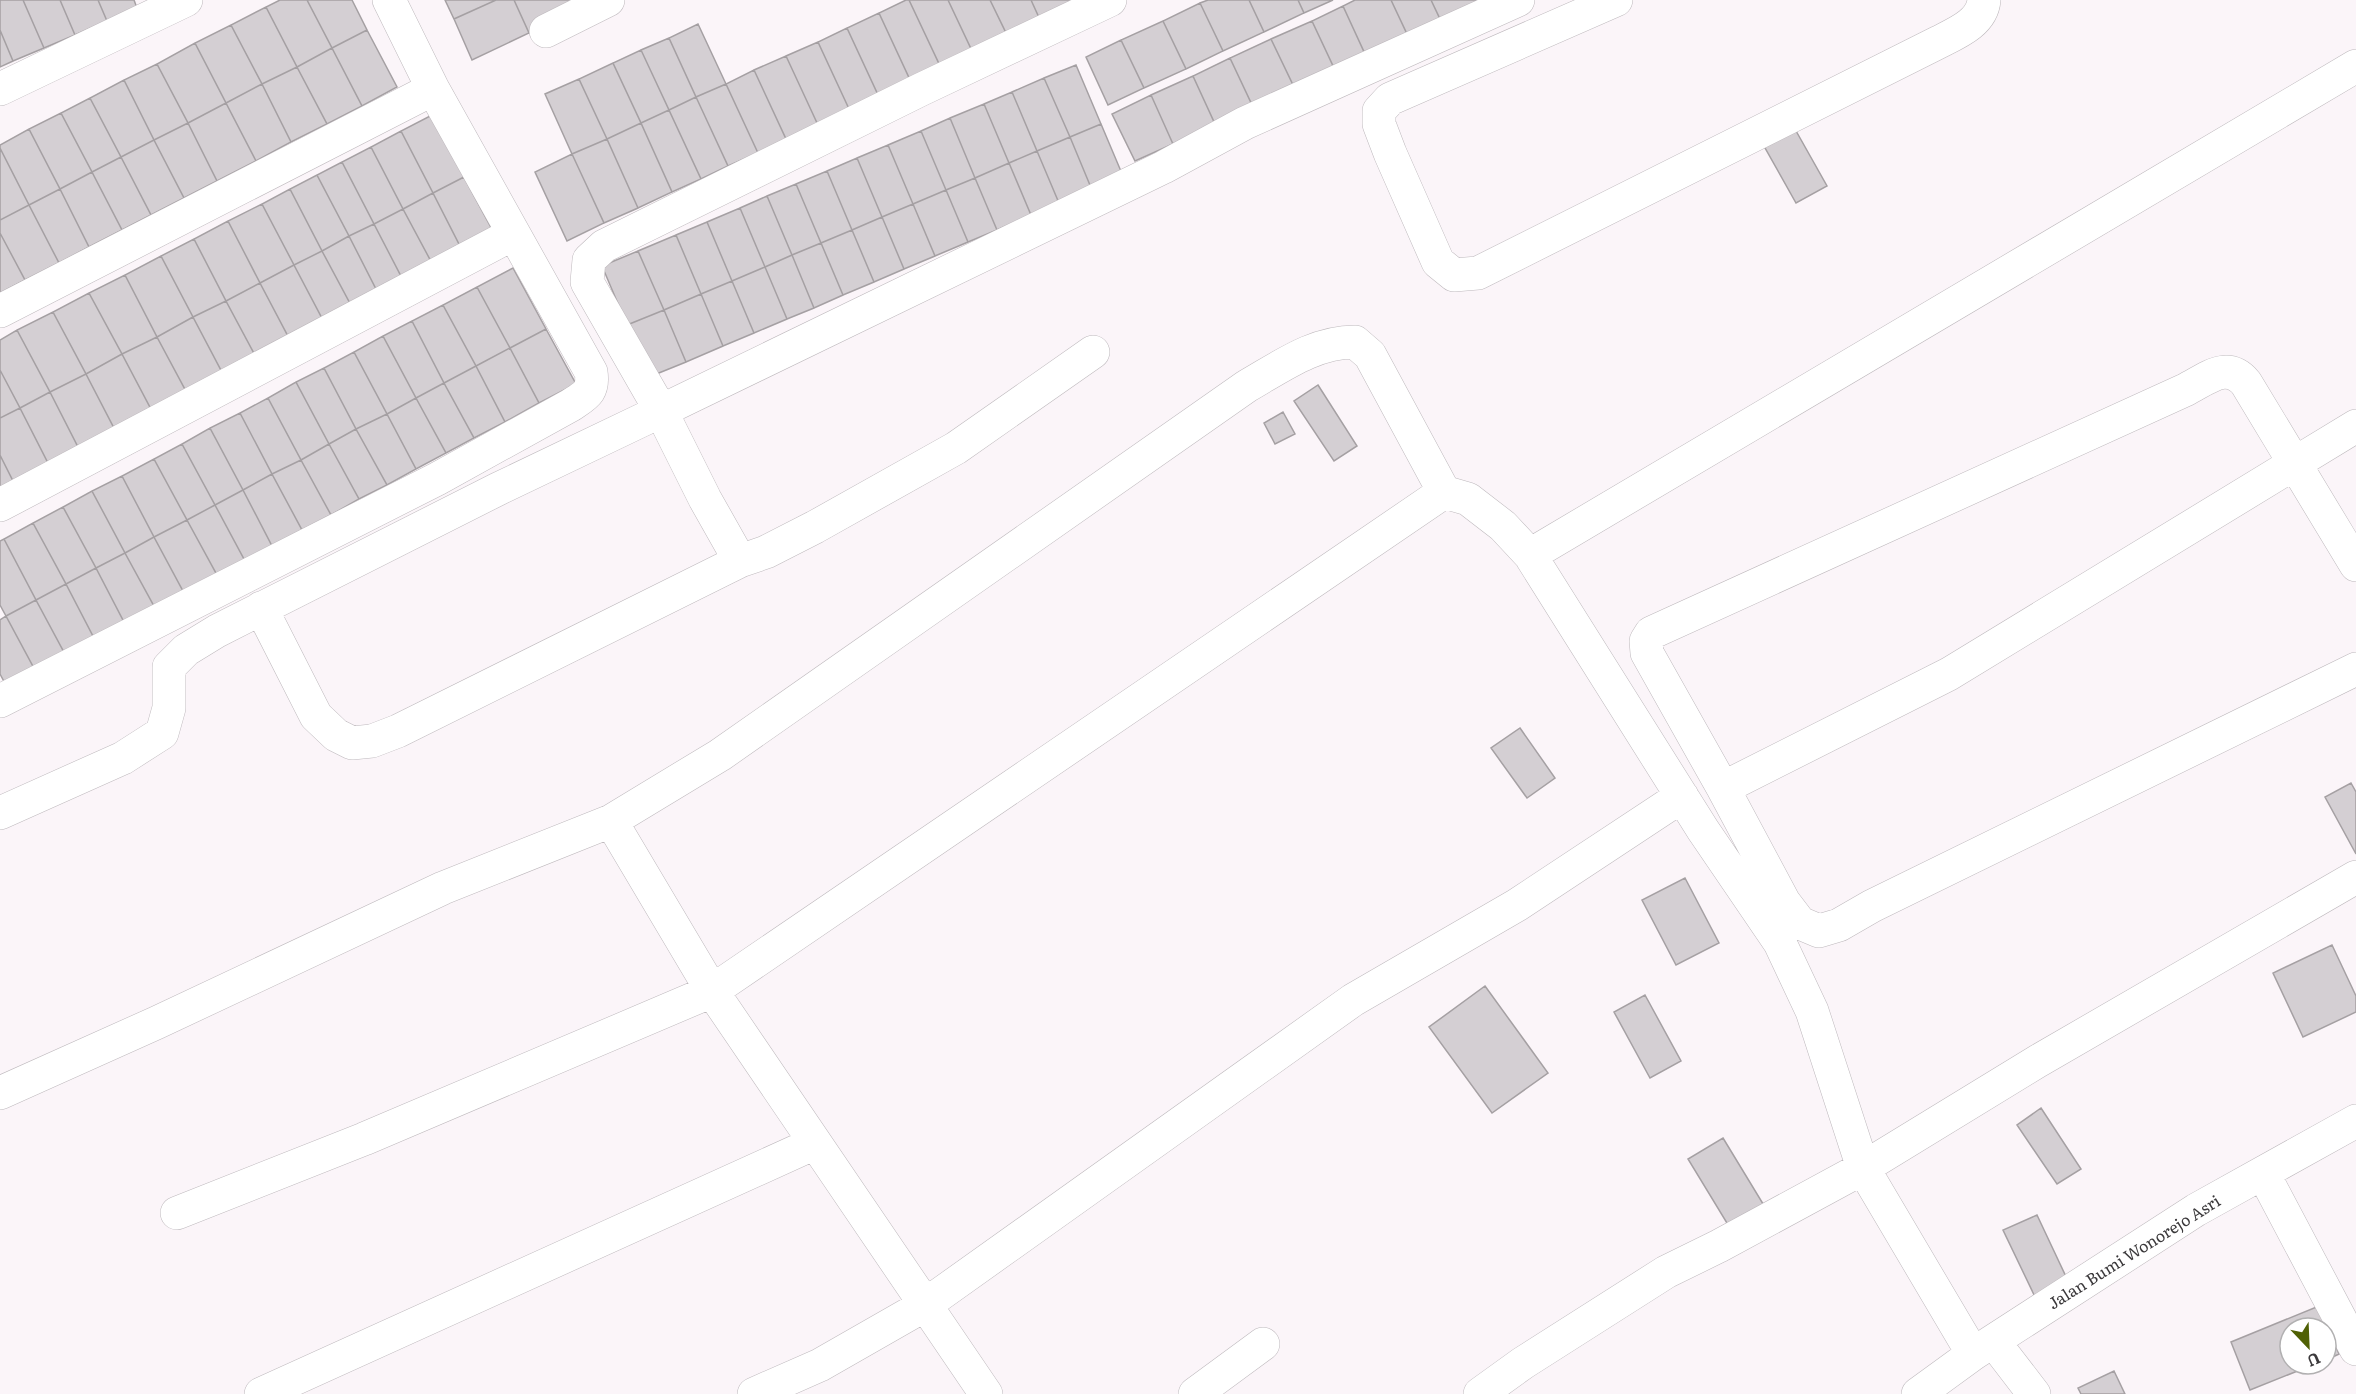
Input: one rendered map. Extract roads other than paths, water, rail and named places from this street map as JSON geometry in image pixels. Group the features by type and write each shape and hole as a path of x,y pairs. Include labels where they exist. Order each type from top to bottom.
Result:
{"street":[{"path":"0,89 186,0"},
{"path":"0,701 437,479 571,405 588,393 592,384 591,372 433,89 389,0"},
{"path":"546,31 608,0"},
{"path":"740,561 705,499 661,411 587,282 589,260 604,246 922,89 1110,0"},
{"path":"0,813 123,758 162,733 169,708 169,667 186,650 217,631 498,489 1164,167 1245,123 1518,0"},
{"path":"1606,2 1390,99 1379,111 1379,124 1390,153 1438,262 1454,275 1478,273 1935,44 1971,24 1983,8 1984,0"},
{"path":"1530,555 2356,66"},
{"path":"0,311 433,89"},
{"path":"0,505 513,234"},
{"path":"0,1093 156,1023 443,888 611,821 720,755 1248,386 1321,346 1337,342 1355,342 1371,355 1444,492 1468,499 1503,526 1530,555 1682,796 1780,943 1812,1011 1863,1168 1983,1348 2034,1394"},
{"path":"261,608 316,716 336,735 352,743 372,741 398,731 815,526 956,448 1093,352"},
{"path":"2356,565 2246,383 2239,375 2230,371 2220,372 1651,633 1646,641 1647,653 1784,903 1800,923 1819,931 1839,925 1872,906 2356,669"},
{"path":"1723,788 1949,674 2356,426"},
{"path":"177,1213 364,1139 712,991 1444,492"},
{"path":"754,1394 820,1365 925,1305 1353,1000 1517,905 1682,796"},
{"path":"611,821 712,991 986,1394"},
{"path":"1480,1394 1523,1363 1666,1272 1863,1168 2038,1061 2356,877"},
{"name":"Jalan Bumi Wonorejo Asri","path":"1918,1394 1983,1348 2196,1210 2356,1120"},
{"path":"261,1394 815,1143"},
{"path":"2263,1173 2356,1349"},
{"path":"1195,1394 1263,1344"}]}
